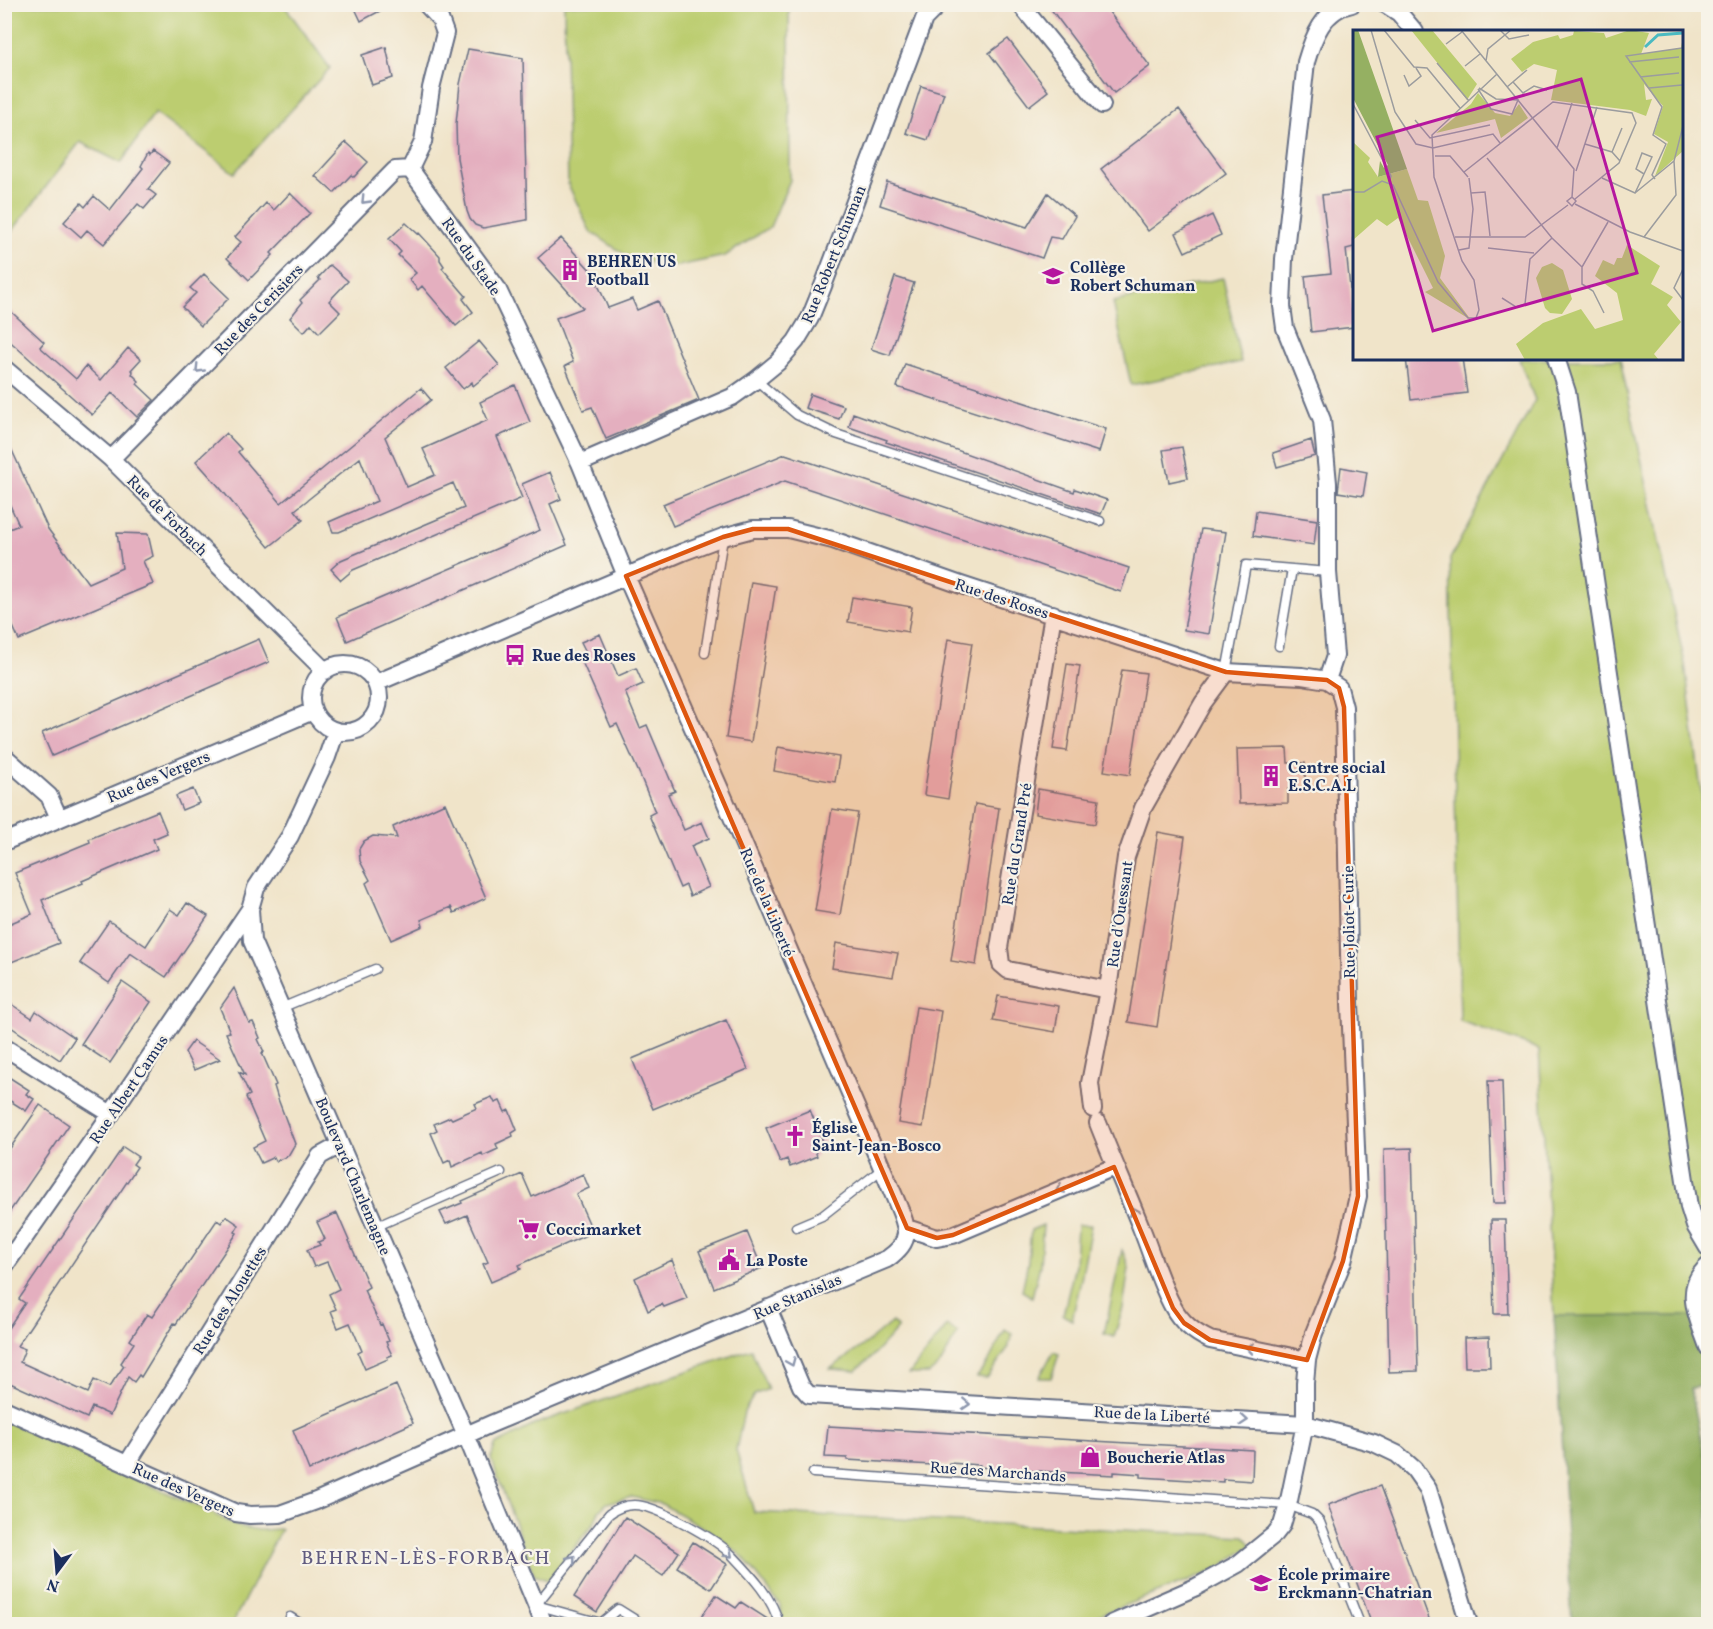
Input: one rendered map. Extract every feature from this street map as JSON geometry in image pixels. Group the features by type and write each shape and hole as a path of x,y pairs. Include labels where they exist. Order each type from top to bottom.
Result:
{"street":[{"path":"410,169 423,142 431,88 445,33 440,19 426,4"},
{"name":"Rue Robert Schuman","path":"580,463 732,396 756,380 796,341 810,318 924,18 939,4"},
{"path":"1020,4 1102,105"},
{"path":"1327,680 1335,656 1328,572 1328,483 1322,420 1285,328 1282,306 1284,259 1306,62 1313,36 1327,18 1352,4"},
{"path":"1385,4 1399,13 1413,30"},
{"name":"Rue des Cerisiers","path":"111,459 395,170 410,169"},
{"name":"Rue du Stade","path":"410,169 497,288 580,463 626,576"},
{"path":"1557,360 1567,392 1689,1207 1695,1226 1708,1248"},
{"name":"Rue de Forbach","path":"4,368 111,459 325,671"},
{"name":"Rue des Roses","path":"376,683 626,576 723,537 753,529 788,529 833,540 1226,672 1302,676 1327,680"},
{"name":"Rue de la Liberté","path":"626,576 723,796 907,1228"},
{"name":"Rue du Grand Pré","path":"1053,614 999,948 1001,964 1008,970 1108,990"},
{"path":"349,664 365,670 376,683 379,697 374,717 366,725 352,732 336,731 322,724 313,711 311,692 316,680 325,671 337,665 349,664"},
{"name":"Rue d'Ouessant","path":"1226,672 1203,703 1143,808 1126,857 1108,990 1090,1083 1096,1116 1114,1167 1173,1308 1184,1323 1210,1340 1307,1360"},
{"name":"Rue Joliot-Curie","path":"1111,1624 1196,1587 1238,1564 1275,1534 1282,1525 1288,1505 1305,1424 1307,1360 1314,1333 1343,1261 1358,1196 1350,1003 1344,707 1339,688 1327,680"},
{"name":"Rue des Vergers","path":"4,842 313,711"},
{"name":"Boulevard Charlemagne","path":"336,731 327,757 290,836 256,888 250,909 252,941 466,1435 544,1624"},
{"path":"4,756 49,796 59,818"},
{"name":"Rue Albert Camus","path":"4,1267 10,1248 111,1114 250,909"},
{"path":"4,1047 111,1114"},
{"name":"Rue des Alouettes","path":"127,1464 320,1156 340,1145"},
{"path":"907,1228 937,1238 953,1235 1114,1167"},
{"name":"Rue Stanislas","path":"466,1435 887,1259 903,1245 907,1228"},
{"path":"1708,1266 1699,1274 1694,1303 1708,1347"},
{"name":"Rue de la Liberté","path":"768,1308 801,1386 809,1395 1305,1424 1374,1443 1397,1454 1414,1469 1428,1489 1469,1624"},
{"name":"Rue des Vergers","path":"4,1409 236,1513 265,1516 280,1514 316,1501 466,1435"}],"lane":[{"path":"756,380 796,415 836,434 1100,521"},
{"path":"705,654 723,537"},
{"path":"1226,672 1245,565 1328,572"},
{"path":"1279,646 1292,569"},
{"path":"280,1008 375,969"},
{"path":"796,1227 822,1215 882,1169"},
{"path":"375,1227 501,1172"},
{"name":"Rue des Marchands","path":"813,1473 1288,1505"},
{"path":"642,1624 618,1609 601,1623 536,1605 609,1514 616,1508 637,1505 656,1509 727,1551 772,1604 778,1624"},
{"path":"1288,1505 1312,1515 1320,1522 1360,1624"},
{"path":"290,1617 301,1624"}],"highlighted area":[{"path":"753,529 788,529 1226,672 1327,680 1339,688 1344,707 1358,1196 1343,1261 1307,1360 1210,1340 1184,1323 1173,1308 1114,1167 953,1235 937,1238 907,1228 626,576 723,537"}],"green space":[{"path":"4,5 284,5 330,68 234,173 155,113 121,163 80,142 10,234 4,228"},
{"path":"564,5 789,5 790,180 770,227 725,256 678,266 633,260 590,231 568,184"},
{"path":"1223,278 1241,362 1131,385 1113,302"},
{"path":"1519,360 1620,360 1685,665 1708,846 1708,1316 1554,1316 1539,1049 1460,1021 1450,559 1535,400"},
{"path":"1043,1225 1040,1265 1032,1297 1022,1291 1031,1230"},
{"path":"1077,1225 1091,1225 1072,1320 1063,1315 1075,1265"},
{"path":"1122,1250 1129,1267 1123,1308 1114,1337 1104,1334"},
{"path":"1554,1316 1708,1316 1708,1381 1691,1389 1708,1474 1708,1624 1572,1624"},
{"path":"892,1322 898,1328 872,1357 855,1371 830,1369 868,1342"},
{"path":"947,1326 958,1333 941,1363 929,1374 909,1374"},
{"path":"1005,1330 1013,1334 1006,1351 987,1378 977,1377 988,1362"},
{"path":"751,1349 768,1389 754,1395 744,1412 736,1450 754,1512 1244,1536 1252,1545 1214,1571 1076,1624 783,1624 780,1605 744,1558 718,1536 662,1504 632,1497 607,1503 599,1511 594,1523 548,1581 534,1575 491,1459 495,1445 538,1423"},
{"path":"1053,1352 1059,1354 1051,1378 1039,1378"},
{"path":"4,1420 204,1509 237,1526 259,1530 281,1529 232,1624 5,1624"}],"building":[{"path":"353,4 393,4 361,21"},
{"path":"1047,4 1103,4 1150,66 1114,93"},
{"path":"1008,39 1048,91 1029,106 989,53"},
{"path":"386,47 393,78 372,85 362,55"},
{"path":"468,49 523,58 527,220 483,228 475,225 467,211 457,158 456,124 460,84"},
{"path":"921,86 944,93 928,140 906,133"},
{"path":"1179,109 1226,173 1148,231 1101,169"},
{"path":"346,142 368,162 354,177 351,175 334,193 315,176"},
{"path":"153,151 169,163 148,189 156,195 144,209 138,204 104,244 87,230 81,237 64,222 81,203 85,207 94,196 110,210 143,168 141,166 148,153 150,155"},
{"path":"887,182 1027,227 1048,193 1075,216 1062,239 1050,237 1042,258 880,205"},
{"path":"1353,191 1353,247 1346,249 1353,327 1311,332 1305,276 1331,273 1322,195"},
{"path":"290,193 310,213 271,253 273,255 249,280 227,258 241,242 235,237 266,203 274,210"},
{"path":"1212,215 1221,235 1185,252 1176,233"},
{"path":"406,223 419,233 440,256 444,266 442,268 466,296 463,299 473,312 456,326 422,286 418,290 409,279 416,273 398,255 401,252 389,239"},
{"path":"561,238 593,273 608,308 632,299 637,310 658,301 699,400 606,439 592,407 583,410 565,366 573,362 556,318 583,308 538,258"},
{"path":"330,265 348,281 329,301 340,312 319,333 311,324 304,332 290,318 302,303 300,300 320,280 318,278"},
{"path":"204,274 229,298 201,326 182,307 196,293 190,288"},
{"path":"895,277 914,283 890,355 871,349"},
{"path":"4,305 44,342 40,347 76,379 86,366 101,380 128,348 141,359 131,370 139,381 137,384 154,400 137,417 112,393 92,415 4,336"},
{"path":"479,341 499,365 473,386 472,382 463,389 446,368"},
{"path":"1406,360 1462,360 1467,393 1411,400"},
{"path":"905,364 1106,429 1099,452 897,387"},
{"path":"515,385 530,422 497,437 522,498 353,570 341,580 331,569 341,560 464,508 453,483 339,532 333,532 329,522 377,501 360,458 295,510 303,520 269,547 196,461 226,433 241,449 238,452 281,503 421,388 431,400 385,437 407,487 435,475 423,449 488,420 480,402"},
{"path":"810,394 844,406 839,419 805,408"},
{"path":"853,413 1074,492 1075,489 1107,500 1101,514 886,442 887,440 849,427"},
{"path":"4,433 48,529 88,583 122,568 117,533 148,534 153,556 143,561 153,584 19,640 4,606 4,531 19,525 4,492"},
{"path":"1311,440 1315,456 1277,467 1273,453"},
{"path":"1182,447 1188,478 1169,482 1163,450"},
{"path":"785,454 1129,568 1121,592 785,481 673,526 663,504"},
{"path":"1341,467 1367,472 1363,496 1338,492"},
{"path":"550,472 561,499 550,504 567,545 347,641 337,617 540,530 522,484"},
{"path":"1256,511 1317,520 1314,545 1253,536"},
{"path":"1201,529 1226,532 1209,634 1184,630"},
{"path":"751,582 776,586 751,742 726,738"},
{"path":"852,597 912,607 908,632 848,622"},
{"path":"600,634 618,676 636,668 643,684 625,692 640,728 647,725 675,791 668,794 684,830 702,822 709,838 691,846 709,887 690,896 686,885 680,888 649,815 655,812 640,775 617,724 611,727 579,655 586,652 581,642"},
{"path":"259,639 269,662 52,756 42,733"},
{"path":"948,639 972,643 948,799 924,795"},
{"path":"1067,664 1080,666 1067,751 1053,749"},
{"path":"1122,670 1146,673 1130,775 1104,771"},
{"path":"778,747 839,757 835,782 774,771"},
{"name":"Centre social E.S.C.A.L","path":"1287,748 1288,763 1305,763 1305,789 1288,789 1288,803 1239,804 1237,749"},
{"path":"193,789 199,803 182,810 176,796"},
{"path":"1038,789 1099,799 1095,824 1035,814"},
{"path":"445,803 486,898 454,913 451,907 421,920 423,926 391,940 366,883 370,880 360,861 359,849 364,841 373,836 397,838 393,827"},
{"path":"975,804 999,808 976,965 951,961"},
{"path":"832,809 858,813 840,915 815,911"},
{"path":"158,811 167,833 153,839 157,849 42,900 59,943 4,965 4,926 32,914 15,873"},
{"path":"1158,832 1185,837 1157,1027 1128,1022"},
{"path":"187,903 208,916 166,977 130,953 109,983 80,963 109,921 146,946 170,909 179,915"},
{"path":"836,943 898,953 893,977 832,968"},
{"path":"122,982 151,1002 110,1063 81,1044"},
{"path":"234,988 249,1023 253,1022 260,1038 258,1039 264,1052 262,1053 276,1085 274,1086 278,1099 295,1144 288,1156 276,1161 274,1157 261,1163 253,1147 265,1141 246,1097 250,1095 239,1072 245,1075 226,1033 230,1032 220,1008"},
{"path":"998,996 1059,1006 1055,1032 993,1021"},
{"path":"11,1004 32,1018 36,1011 75,1038 60,1060 8,1025 10,1021 4,1017 4,1013"},
{"path":"916,1007 941,1011 923,1127 898,1123"},
{"path":"726,1020 748,1069 653,1109 632,1059"},
{"path":"193,1041 220,1059 194,1070 185,1052"},
{"path":"4,1074 29,1090 26,1094 34,1099 26,1111 4,1097"},
{"path":"1488,1081 1502,1081 1506,1203 1493,1203"},
{"path":"492,1097 495,1103 500,1101 505,1112 509,1110 517,1130 512,1133 513,1136 496,1144 498,1149 483,1156 482,1153 452,1167 450,1160 444,1163 431,1133 437,1130 434,1124 477,1108 475,1104"},
{"path":"40,1105 69,1125 4,1220 4,1157"},
{"name":"Église Saint-Jean-Bosco","path":"810,1110 824,1144 814,1148 817,1156 790,1167 787,1159 780,1162 766,1128"},
{"path":"123,1147 138,1157 133,1164 137,1167 17,1346 25,1349 20,1362 88,1393 94,1380 109,1387 124,1366 121,1363 134,1343 130,1340 147,1314 152,1317 217,1220 221,1223 226,1216 239,1225 235,1232 237,1233 176,1324 174,1323 141,1377 139,1375 134,1382 128,1377 110,1415 92,1407 87,1418 10,1383 4,1395 4,1334 25,1303 19,1299"},
{"path":"1412,1148 1418,1371 1389,1372 1384,1149"},
{"path":"522,1174 532,1197 583,1174 589,1188 576,1194 593,1232 519,1265 521,1269 491,1282 483,1264 488,1262 467,1215 446,1224 440,1212"},
{"path":"337,1213 369,1287 364,1290 380,1325 382,1324 392,1355 365,1369 358,1353 362,1351 350,1323 338,1328 331,1311 336,1309 329,1294 339,1289 327,1262 314,1267 307,1250 320,1245 318,1242 325,1239 317,1222"},
{"path":"1491,1220 1505,1220 1508,1314 1494,1314"},
{"path":"747,1232 762,1268 714,1288 699,1251"},
{"path":"672,1260 687,1298 664,1307 662,1304 648,1311 635,1278"},
{"path":"1489,1337 1490,1367 1465,1367 1464,1338"},
{"path":"396,1385 413,1423 309,1470 293,1430"},
{"path":"828,1426 1253,1450 1252,1481 1223,1479 1223,1482 1141,1477 1141,1474 1114,1472 1114,1475 1000,1469 949,1463 949,1466 847,1460 847,1458 825,1457"},
{"path":"1380,1486 1431,1624 1372,1624 1328,1505"},
{"path":"625,1517 679,1552 663,1576 633,1556 597,1612 574,1597"},
{"path":"693,1542 727,1564 711,1589 677,1567"},
{"path":"716,1595 736,1608 741,1602 772,1624 708,1624 700,1619"}],"place":[{"name":"BEHREN US Football","path":"570,270"},
{"name":"Collège Robert Schuman","path":"1053,276"},
{"name":"Rue des Roses","path":"515,655"},
{"name":"Centre social E.S.C.A.L","path":"1271,776"},
{"name":"Église Saint-Jean-Bosco","path":"795,1136"},
{"name":"Coccimarket","path":"529,1229"},
{"name":"La Poste","path":"729,1260"},
{"name":"Boucherie Atlas","path":"1090,1457"},
{"name":"École primaire Erckmann-Chatrian","path":"1261,1583"}],"district":[{"name":"BEHREN-LÈS-FORBACH","path":"426,1557"}]}
